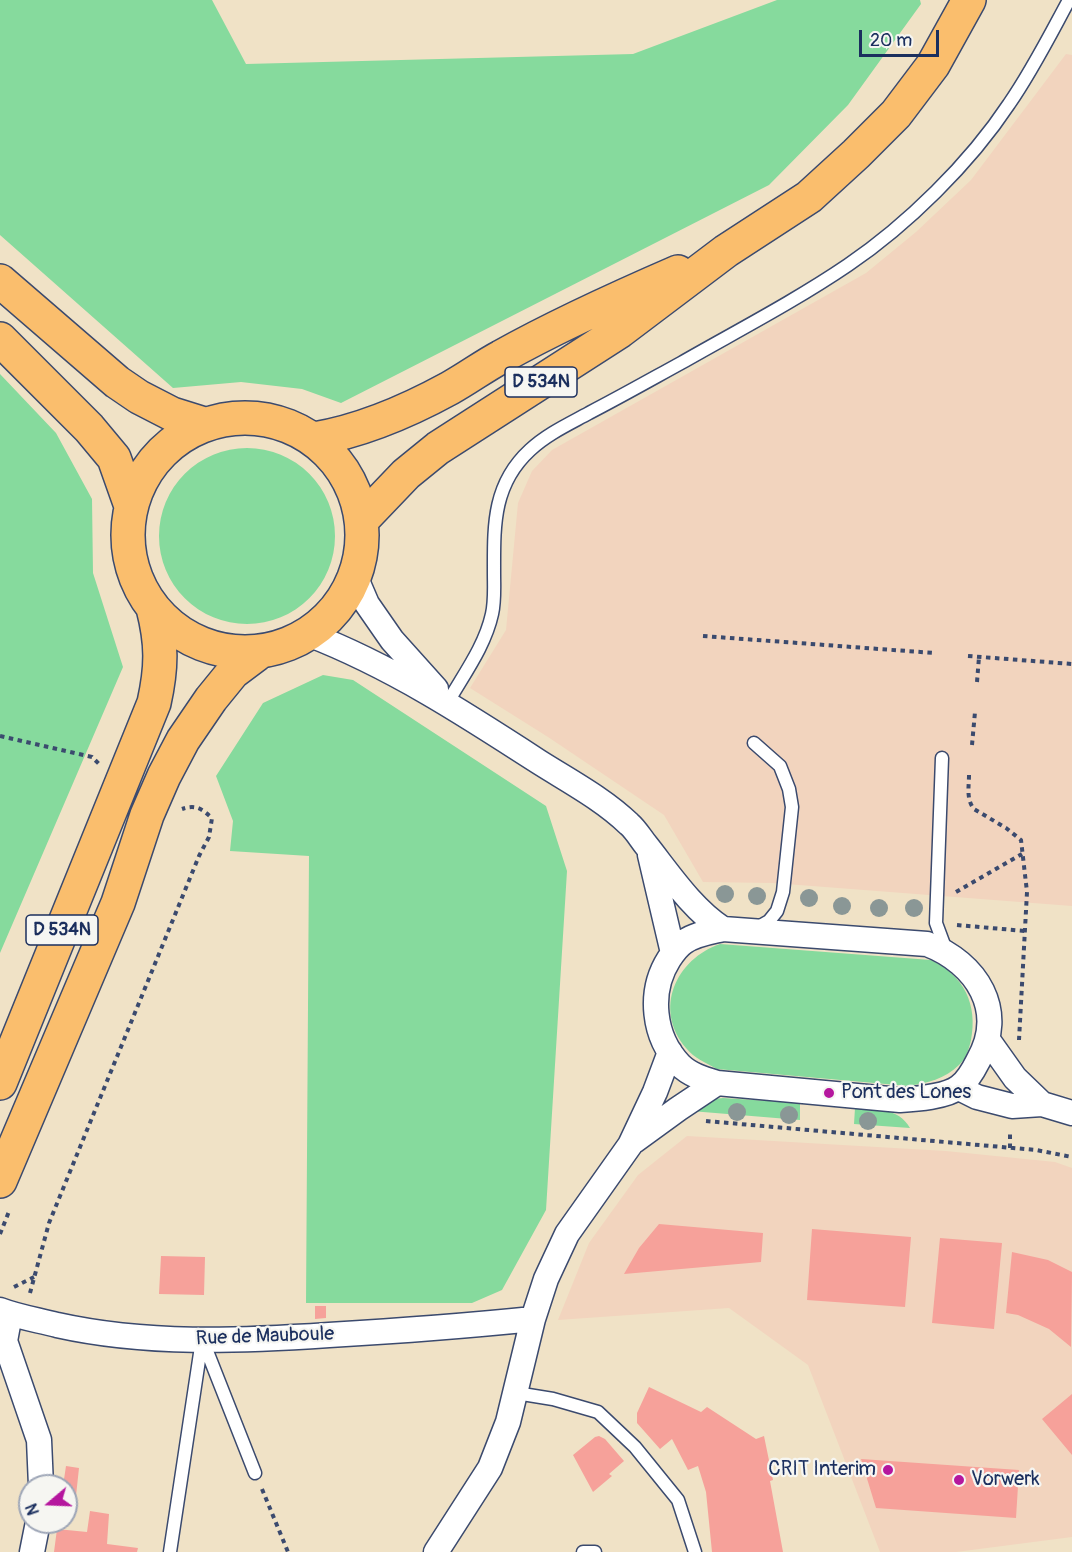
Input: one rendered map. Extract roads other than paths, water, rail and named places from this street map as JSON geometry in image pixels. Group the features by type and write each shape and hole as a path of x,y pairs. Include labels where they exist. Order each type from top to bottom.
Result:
{"main road":[{"name":"D 534N","path":"362,520 406,474 438,448 620,331 726,251 809,197 896,114 933,65 969,0"},
{"name":"D 534N","path":"314,439 340,435 394,415 450,388 500,357 606,303 726,251"},
{"path":"0,281 117,382 139,398 172,414 204,424"},
{"path":"0,339 89,428 114,458 131,506"},
{"path":"232,417 261,418 289,425 314,439 337,461 343,471 353,489 362,520 361,558 344,599 328,618 308,634 286,645 261,651 237,652 190,639 170,625 153,608 139,585 130,560 128,533 131,506 138,485 150,465 165,448 183,434 204,424 232,417"},
{"name":"D 534N","path":"0,1083 154,703 160,677 161,652 153,608"},
{"name":"D 534N","path":"0,1181 118,903 147,815 164,776 183,740 211,699 234,672 261,651"}],"street":[{"path":"355,576 367,604 392,640 448,702"},
{"path":"308,634 379,664 448,702 597,800 629,824 691,901 711,921 723,929"},
{"path":"648,847 673,953"},
{"path":"723,929 753,930 927,944 947,952 964,965 976,980 986,1001 991,1025 988,1040 975,1067 959,1088 918,1099 900,1100 717,1083 700,1078 682,1067 661,1037 657,1020 656,992 662,971 673,953 682,943 691,938 723,929"},
{"path":"988,1040 1015,1078 1042,1104"},
{"path":"436,1552 490,1468 508,1422 533,1319 546,1279 567,1234 630,1144 655,1092 670,1052"},
{"path":"630,1144 717,1083"},
{"path":"959,1088 977,1097 1012,1106 1042,1104 1072,1113"},
{"path":"10,1308 5,1341 39,1440 40,1474"},
{"name":"Rue de Mauboule","path":"10,1308 85,1331 144,1339 249,1340 438,1329 533,1319"},
{"path":"32,1552 36,1534"}],"lane":[{"path":"448,702 485,639 493,612 494,524 499,500 510,474 530,450 553,433 810,289 850,263 892,230 929,198 968,158 1009,105 1069,0"},
{"path":"753,930 768,921 777,911 780,902 792,807 789,789 780,766 754,743"},
{"path":"942,758 936,922 947,952"},
{"path":"202,1340 255,1473"},
{"path":"170,1552 202,1340"},
{"path":"516,1394 553,1399 598,1412 635,1447 678,1500 695,1552"},
{"path":"583,1552 595,1552"}],"place":[{"name":"Pont des Lones","path":"829,1093"},
{"name":"CRIT Interim","path":"888,1470"},
{"name":"Vorwerk","path":"959,1480"}]}
